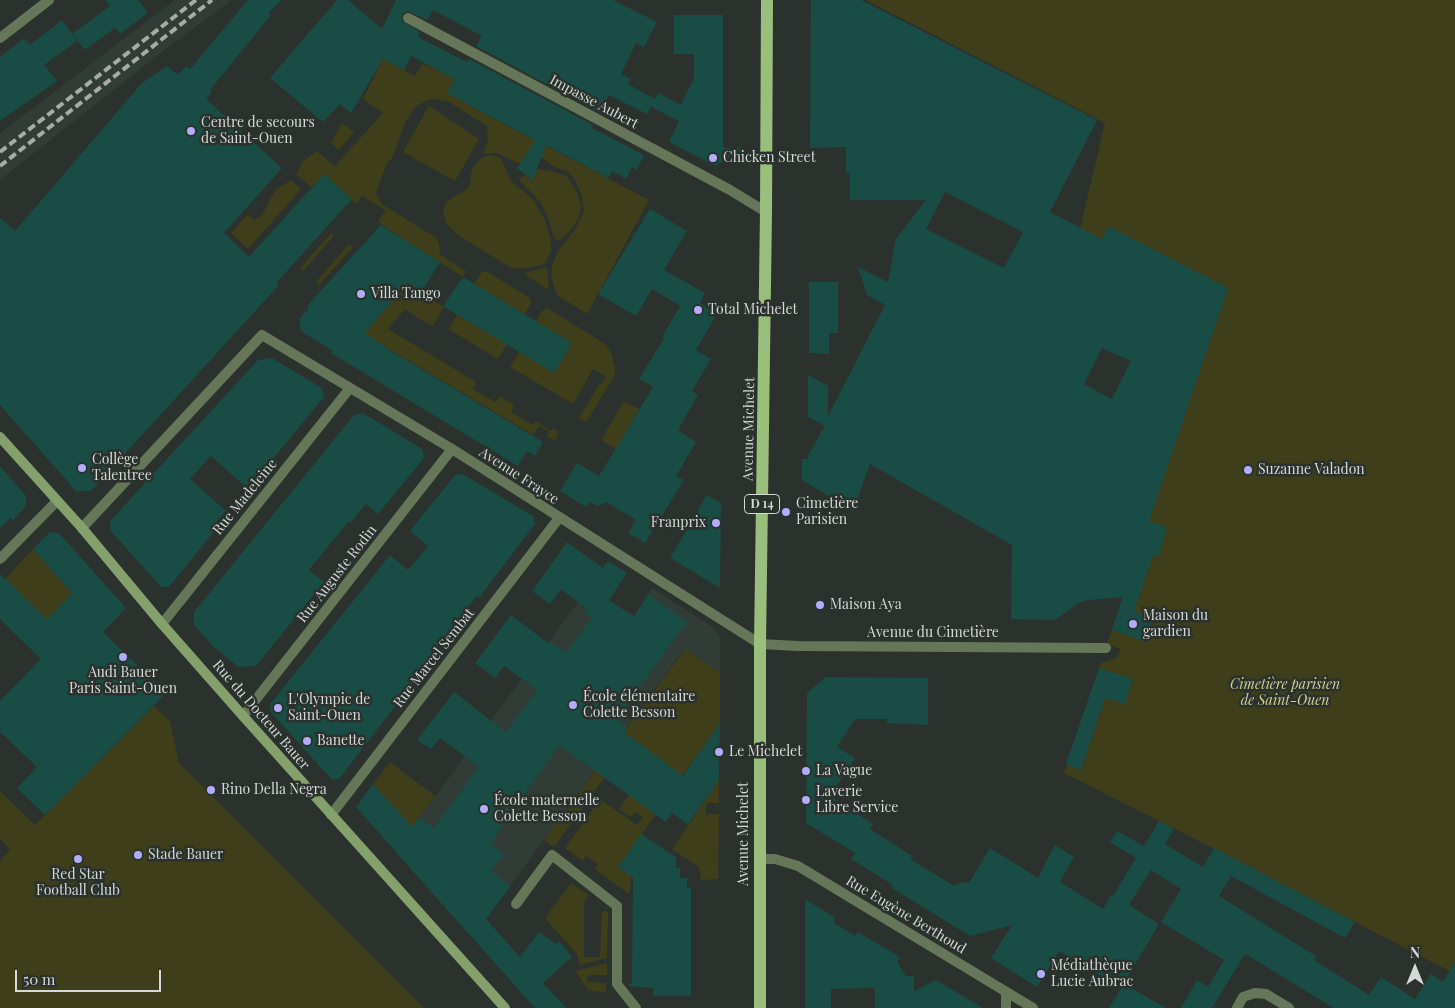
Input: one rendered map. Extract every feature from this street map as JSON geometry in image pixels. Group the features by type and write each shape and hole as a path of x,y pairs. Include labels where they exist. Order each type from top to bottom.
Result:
{"main road":[{"name":"Avenue Michelet","path":"760,1008 760,644 767,0"},
{"name":"Rue du Docteur Bauer","path":"0,437 82,528 162,624 330,815 505,1008"}],"street":[{"path":"0,38 49,0"},
{"name":"Impasse Aubert","path":"408,18 730,190 766,212"},
{"name":"Avenue Frayce","path":"82,528 262,335 452,449 760,644"},
{"name":"Rue Madeleine","path":"162,624 350,388"},
{"name":"Rue Auguste Rodin","path":"243,716 452,449"},
{"path":"0,559 57,501"},
{"name":"Rue Marcel Sembat","path":"330,815 559,518"},
{"name":"Avenue du Cimetière","path":"760,644 798,646 1106,648"},
{"path":"516,904 552,856 617,906 617,984 636,1008"},
{"name":"Rue Eugène Berthoud","path":"759,859 775,859 798,866 1033,1008"},
{"path":"1006,992 1006,1008"},
{"path":"1237,1008 1243,997 1255,992 1266,994 1289,1008"}],"shaded area":[{"path":"175,0 232,0 162,52 0,180 0,133"},
{"path":"589,587 634,616 652,588 713,627 720,637 720,672 684,649 472,938 395,851"}],"green space":[{"name":"Cimetière parisien de Saint-Ouen","path":"866,0 1455,0 1455,974 1064,773 1101,663 1117,658 1121,649 1107,644 1221,306 1079,233 1105,123"},
{"path":"383,59 415,76 422,64 455,79 447,93 455,97 473,95 468,105 649,200 587,314 557,295 551,276 552,266 558,251 576,228 584,211 581,193 574,178 568,172 553,166 541,157 518,163 497,153 483,154 488,140 487,126 449,102 435,99 427,100 414,108 407,119 392,158 387,163 376,192 382,204 436,238 439,243 440,255 466,271 463,277 378,222 385,210 362,196 357,204 324,174 311,187 296,174 303,161 317,151 335,166 383,113 363,99"},
{"path":"429,106 479,139 455,181 403,152"},
{"path":"342,123 354,132 339,150 331,143"},
{"path":"490,155 501,158 511,181 534,200 545,220 551,240 551,251 545,263 539,266 522,269 511,268 458,235 446,223 443,212 446,202 467,189 470,184 473,167 481,158"},
{"path":"537,169 567,176 578,195 581,205 579,218 570,231 560,240 555,239 540,202 520,181 520,178 526,175 533,180"},
{"path":"291,180 301,189 248,249 231,233 248,214 254,220 259,217 264,212 276,190"},
{"path":"332,232 333,237 303,271 300,268"},
{"path":"348,245 354,246 319,285 316,282"},
{"path":"544,268 548,271 549,286 547,289 526,275 527,272"},
{"path":"486,271 530,298 531,303 525,314 474,284 482,272"},
{"path":"407,284 444,307 433,326 405,309 388,329 476,382 473,389 495,402 500,396 514,405 511,412 533,425 536,421 551,431 553,428 557,430 558,435 555,441 547,436 549,432 539,426 533,435 364,334"},
{"path":"547,308 599,340 611,352 615,368 614,377 586,422 579,418 600,383 602,384 606,377 593,369 573,404 510,367 519,352 554,372 572,343 536,321 542,311"},
{"path":"457,315 507,344 498,359 448,329"},
{"path":"624,401 639,409 616,449 601,440"},
{"path":"33,549 72,593 47,619 5,579"},
{"path":"685,649 720,672 720,723 675,786 665,763 624,732"},
{"name":"Stade Bauer","path":"154,706 170,721 179,763 424,1008 0,1008 0,861 10,850 0,838 0,791 35,825"},
{"path":"604,759 613,766 554,847 544,840"},
{"path":"390,762 435,796 412,827 373,784"},
{"path":"719,780 719,803 706,803 706,814 719,814 718,879 701,880 699,867 672,849"},
{"path":"629,795 656,814 618,867 631,876 629,894 595,869 598,864 586,856 583,861 565,848 600,799 637,825 643,817 635,812 631,817 619,809"},
{"path":"571,883 588,895 584,902 584,957 600,957 602,912 608,912 607,958 580,965 577,954 545,918"},
{"path":"607,963 607,975 588,975 587,982 606,983 606,992 589,991 575,971"}],"building":[{"path":"105,0 138,0 148,13 120,34 115,28 85,50 72,34 110,6"},
{"path":"248,0 282,0 268,13 271,15 210,90 212,92 206,99 282,168 224,233 249,257 324,174 352,199 277,282 279,285 91,491 76,491 0,405 0,218 15,231 142,83 167,66 178,75 186,66 190,69"},
{"path":"337,0 348,0 382,29 396,0 613,0 657,22 644,47 636,43 621,74 631,79 628,84 655,99 658,93 681,105 694,78 694,54 674,54 674,15 723,15 723,148 745,148 715,166 669,142 679,121 651,107 647,114 609,95 600,113 476,46 482,36 433,10 427,20 408,11 402,14 402,21 420,32 418,37 467,62 469,59 593,125 592,128 644,155 637,170 632,167 626,179 612,171 608,178 546,145 533,180 517,168 535,140 447,93 455,79 411,56 404,70 383,59 351,113 340,104 323,122 270,78"},
{"path":"811,0 861,0 1097,120 1050,212 1102,239 1108,226 1228,288 1149,521 1167,527 1159,557 1153,555 1134,611 1154,619 1146,642 1112,630 1123,597 1088,600 1077,604 1055,620 1011,619 1012,545 870,464 853,511 802,480 802,459 808,459 808,455 825,426 808,417 808,375 828,386 828,416 885,305 867,295 858,267 888,282 896,239 926,200 850,200 850,173 846,173 846,147 810,148","holes":["945,192 1023,232 1004,268 926,229","1102,348 1131,361 1112,399 1084,384"]},
{"path":"62,20 77,41 44,65 57,81 0,121 0,57 24,38 30,45"},
{"path":"650,209 687,231 664,270 705,293 700,303 717,314 696,350 711,359 692,391 698,395 678,430 696,442 676,476 684,480 645,543 628,533 636,520 607,502 597,506 590,502 586,507 560,491 577,463 599,476 653,387 639,379 664,338 662,337 680,306 652,289 636,316 598,294"},
{"path":"381,225 440,262 421,293 407,284 365,333 391,351 543,442 535,456 527,451 518,466 331,353 333,351 301,331 299,319 309,308 307,306"},
{"path":"463,277 572,343 554,373 443,306"},
{"path":"809,282 838,282 838,333 829,333 829,354 809,353"},
{"path":"272,358 322,388 324,397 248,489 211,456 190,479 226,511 212,526 216,529 169,587 161,587 110,530 110,521 258,360"},
{"path":"363,413 422,449 424,458 378,514 366,504 350,523 348,522 309,570 324,582 256,666 238,667 216,650 194,625 194,612 354,415"},
{"path":"0,466 26,496 26,506 13,520 10,518 0,529"},
{"path":"463,474 533,516 535,524 479,598 477,596 446,636 448,638 442,646 424,664 426,666 339,779 332,780 270,711 271,703 390,555 408,570 428,546 410,531 455,475"},
{"path":"707,495 721,503 720,588 670,558"},
{"path":"50,532 59,533 126,608 103,632 166,693 45,815 17,788 37,767 0,732 0,701 41,659 0,619 0,574 47,619 72,593 33,549"},
{"path":"567,542 603,568 608,561 627,573 609,600 634,617 648,594 687,622 616,719 627,727 624,732 683,776 720,723 719,780 688,824 672,813 666,822 559,745 490,844 504,854 491,871 510,887 486,919 520,957 539,932 556,944 559,941 572,957 543,983 566,1008 535,1008 356,807 373,784 412,827 419,818 434,828 479,767 440,738 431,749 417,740 454,692 506,732 537,690 504,666 495,678 475,663 511,615 548,643 549,641 566,653 592,618 585,612 587,609 561,589 550,604 532,591"},
{"path":"1099,668 1133,679 1125,704 1105,698 1081,770 1066,764"},
{"path":"826,677 928,678 928,725 887,723 887,719 855,719 837,747 855,758 830,796 873,824 870,829 912,856 910,859 954,886 962,882 969,883 990,848 1038,878 1055,845 1074,857 1060,882 1103,909 1136,858 1110,842 1117,831 1144,846 1159,821 1174,829 1165,844 1203,867 1214,848 1355,922 1345,938 1231,876 1219,896 1316,956 1314,960 1369,995 1381,977 1415,999 1431,974 1443,982 1455,962 1455,1008 1334,1008 1245,954 1212,1008 1181,1008 1197,980 1208,987 1224,960 1161,922 1181,889 1151,870 1129,905 1159,924 1121,988 1059,951 1037,987 991,958 1012,925 970,936 892,888 893,885 851,859 855,853 806,823 807,693"},
{"path":"641,834 676,857 676,868 680,868 680,878 687,878 687,888 691,887 691,996 653,996 653,988 628,986 632,982 633,878 618,867"},
{"path":"805,899 834,917 834,923 855,936 858,932 900,957 897,962 906,976 914,976 914,991 936,980 983,1008 875,1008 875,988 831,989 831,1008 805,1008"},
{"path":"1124,984 1166,1008 1109,1008"}],"railway":[{"path":"0,152 196,0"},
{"path":"0,166 212,0"}],"place":[{"name":"Centre de secours de Saint-Ouen","path":"191,131"},
{"name":"Chicken Street","path":"713,158"},
{"name":"Villa Tango","path":"361,294"},
{"name":"Total Michelet","path":"698,310"},
{"name":"Collège Talentree","path":"82,468"},
{"name":"Suzanne Valadon","path":"1248,470"},
{"name":"Cimetière Parisien","path":"786,512"},
{"name":"Franprix","path":"716,523"},
{"name":"Maison Aya","path":"820,605"},
{"name":"Maison du gardien","path":"1133,624"},
{"name":"Audi Bauer Paris Saint-Ouen","path":"123,657"},
{"name":"École élémentaire Colette Besson","path":"573,705"},
{"name":"L'Olympic de Saint-Ouen","path":"278,708"},
{"name":"Banette","path":"307,741"},
{"name":"Le Michelet","path":"719,752"},
{"name":"La Vague","path":"806,771"},
{"name":"Rino Della Negra","path":"211,790"},
{"name":"Laverie Libre Service","path":"806,800"},
{"name":"École maternelle Colette Besson","path":"484,809"},
{"name":"Stade Bauer","path":"138,855"},
{"name":"Red Star Football Club","path":"78,859"},
{"name":"Médiathèque Lucie Aubrac","path":"1041,974"}]}
